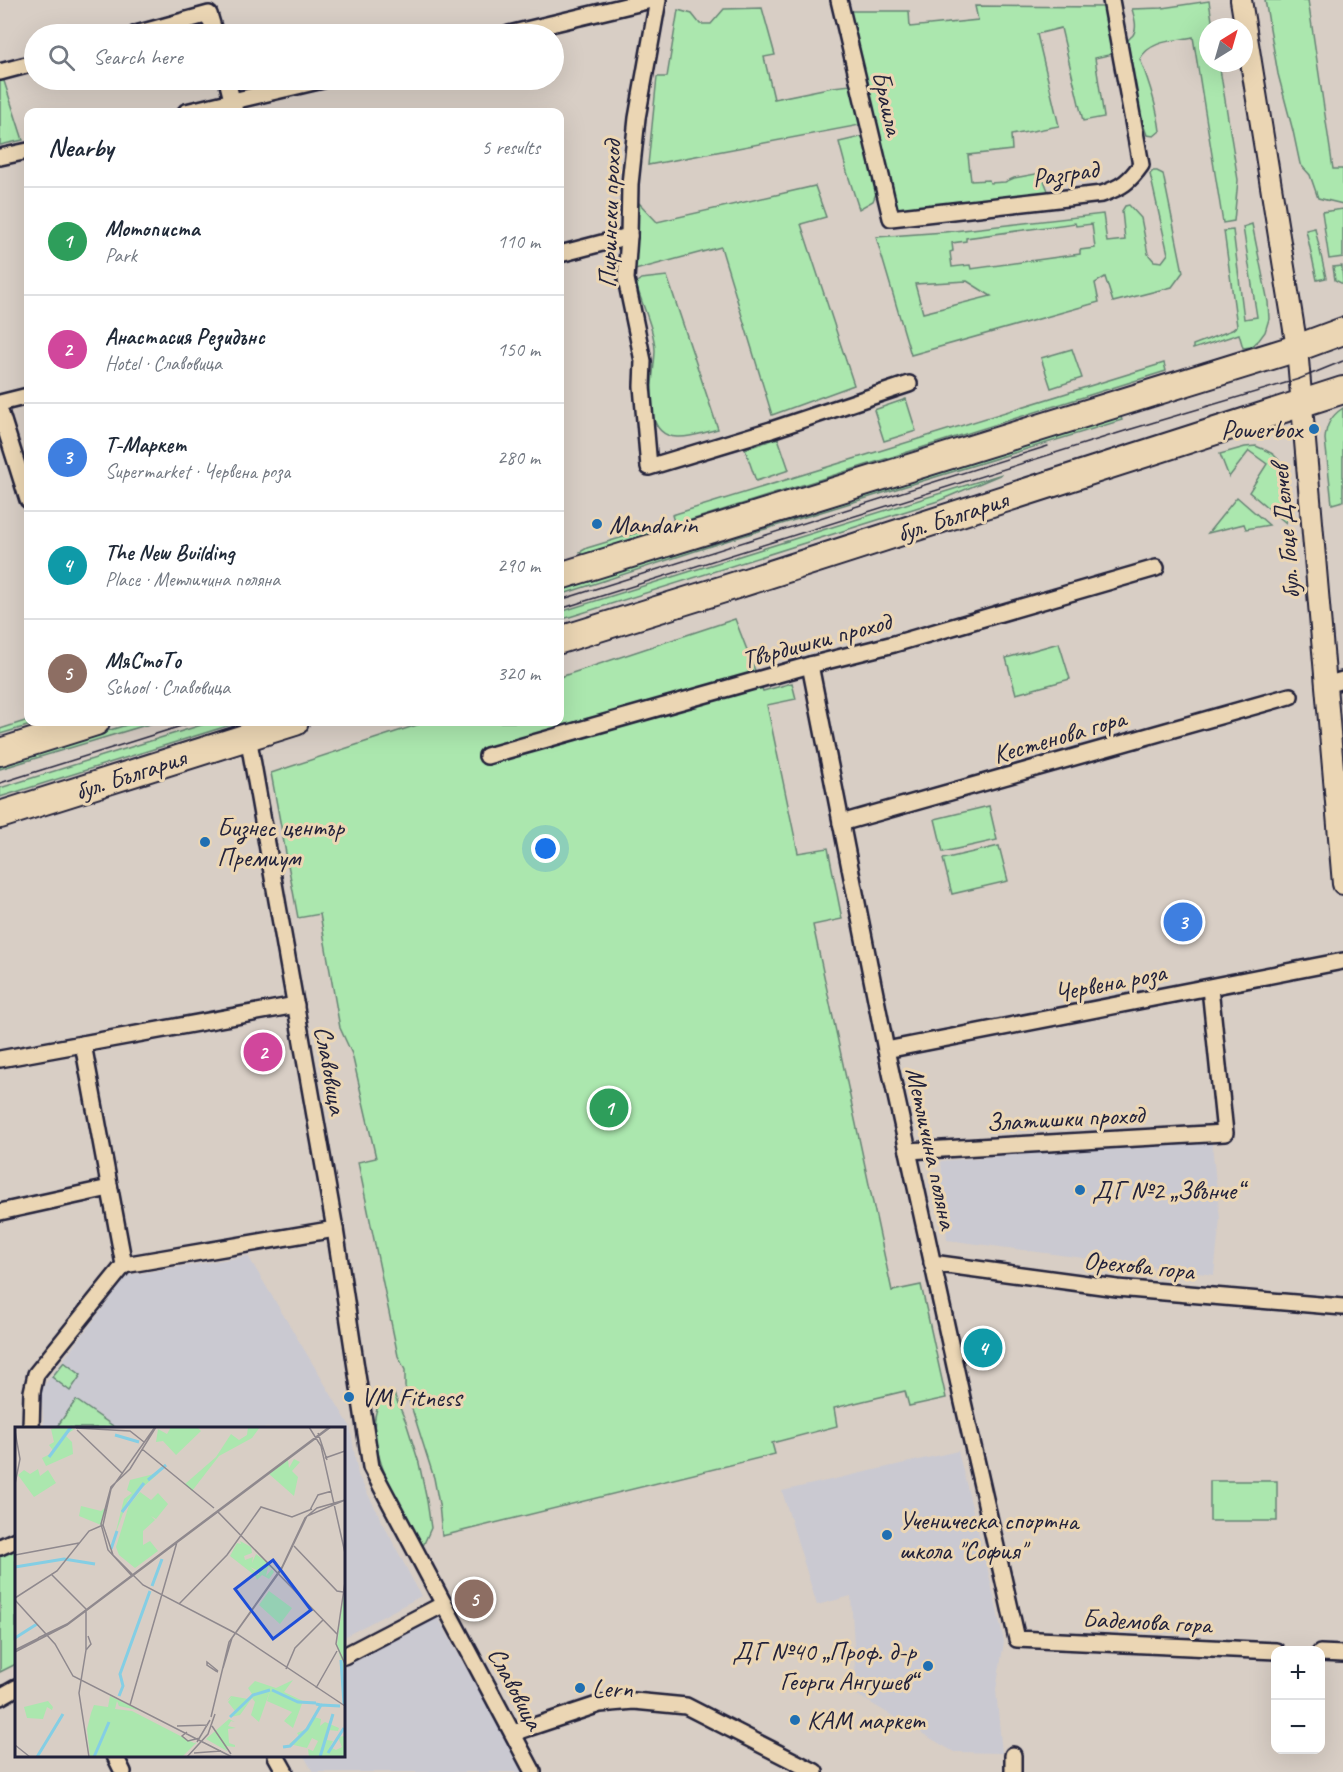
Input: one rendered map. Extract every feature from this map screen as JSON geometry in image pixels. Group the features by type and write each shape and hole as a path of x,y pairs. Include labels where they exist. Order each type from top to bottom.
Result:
{"main road":[{"path":"564,575 1297,348 1343,331"},
{"name":"бул. България","path":"564,639 1343,390"},
{"path":"0,752 83,726"},
{"name":"бул. България","path":"0,815 282,726"}],"street":[{"path":"551,24 651,0"},
{"name":"Пирински проход","path":"658,0 637,118 630,184 630,236 626,279 642,362 642,386 650,467 909,384"},
{"name":"Браила","path":"839,0 891,218"},
{"name":"Разград","path":"891,218 1102,194 1119,188 1131,179 1141,165 1111,0"},
{"name":"бул. Гоце Делчев","path":"1241,0 1297,348 1334,683 1343,884"},
{"path":"172,24 209,14 212,24"},
{"path":"0,72 24,66"},
{"path":"230,90 234,107 290,90"},
{"path":"0,157 24,152"},
{"path":"564,254 630,236"},
{"path":"0,403 24,397"},
{"path":"0,411 24,487"},
{"name":"Твърдишки проход","path":"487,756 810,665 894,644 1156,568"},
{"name":"Метличина поляна","path":"810,665 886,1050 1017,1639"},
{"name":"Кестенова гора","path":"841,823 1290,696"},
{"name":"Славовица","path":"248,736 335,1229 371,1467 533,1772"},
{"name":"Червена роза","path":"886,1050 1343,961"},
{"name":"Златишки проход","path":"908,1151 1225,1133 1210,988"},
{"path":"0,1059 296,1005"},
{"path":"83,1044 124,1265"},
{"path":"0,1212 109,1188"},
{"path":"31,1427 32,1392 36,1374 124,1265 335,1229"},
{"name":"Орехова гора","path":"932,1263 1117,1288 1343,1307"},
{"path":"0,1547 15,1540"},
{"path":"345,1655 444,1604"},
{"name":"Бадемова гора","path":"1017,1639 1271,1651"},
{"path":"1325,1653 1343,1654"},
{"path":"0,1696 15,1688"},
{"path":"513,1733 600,1704 634,1701 686,1706 815,1772"},
{"path":"1012,1772 1013,1755"},
{"path":"116,1757 123,1772"},
{"path":"277,1757 285,1772"}],"shaded area":[{"name":"ДГ №2 „Звънче“","path":"1211,1136 1220,1219 1214,1275 947,1240 941,1161"},
{"path":"248,1256 350,1426 358,1475 421,1596 345,1636 345,1427 44,1427 41,1389 128,1275"},
{"path":"958,1451 1004,1642 996,1690 1002,1753 954,1752 857,1695 851,1596 817,1605 782,1491"},
{"path":"435,1612 524,1772 313,1772 305,1757 345,1757 345,1661"}],"green space":[{"path":"1265,0 1308,0 1333,169 1343,169 1343,204 1318,198 1310,175 1300,164 1278,74"},
{"path":"1209,1 1212,18 1199,18 1199,72 1220,72 1238,180 1234,221 1223,223 1193,37 1156,45 1144,53 1140,59 1159,122 1160,131 1154,136 1147,135 1136,105 1124,48 1135,29 1132,9 1162,8"},
{"path":"975,6 1105,7 1113,54 1095,58 1104,117 1083,121 1061,28 1037,34 1059,126 1011,135 1012,150 968,155 971,181 1005,182 1041,173 1049,193 895,211 848,11 909,11 910,27 978,20"},
{"path":"762,8 775,55 764,57 774,99 851,85 860,125 648,165 657,77 667,77 678,10 692,14 700,24 711,24 724,9"},
{"path":"3,78 23,140 0,145 0,79"},
{"path":"865,136 877,191 873,201 859,209 839,142"},
{"path":"1157,171 1163,174 1183,272 1172,287 1113,302 1105,277 1095,283 1099,302 911,355 876,237 945,232 1103,214 1107,242 1125,240 1122,211 1125,206 1129,205 1141,218 1148,254 1154,261 1162,262 1168,254 1150,174","holes":["1075,223 1076,226 1092,224 1095,248 1080,250 1080,254 971,269 970,265 952,267 950,252 953,251 952,243 966,241 966,238","967,281 991,296 923,313 915,284"]},
{"path":"815,186 826,217 801,224 854,385 772,415 721,247 635,270 639,203 657,222"},
{"path":"1343,209 1343,257 1329,259 1322,212"},
{"path":"1252,224 1268,302 1269,319 1265,332 1251,347 1243,348 1239,334 1193,349 1193,345 1237,326 1224,231 1233,230 1244,319 1257,317 1243,227"},
{"path":"1315,228 1326,278 1317,280 1306,230"},
{"path":"1342,266 1343,284 1335,280 1333,267"},
{"path":"667,276 718,429 687,437 665,434 657,426 651,402 655,350 637,282 641,279"},
{"path":"1072,349 1082,378 1051,388 1041,358"},
{"path":"1164,363 1166,371 675,525 672,515"},
{"path":"906,399 916,431 884,441 874,410"},
{"path":"1343,408 1343,501 1332,504 1325,439 1332,418"},
{"path":"1119,412 1122,420 726,541 564,594 564,587"},
{"path":"778,438 789,470 756,481 745,449"},
{"path":"1256,446 1268,451 1280,461 1287,486 1286,523 1249,492 1267,464 1249,451 1229,477 1220,454"},
{"path":"1002,474 938,501 564,619 564,611"},
{"path":"1237,497 1269,525 1246,529 1244,524 1208,533"},
{"path":"650,529 651,534 583,555 580,552 587,548"},
{"path":"735,619 763,691 792,683 796,699 767,705 798,853 828,848 842,919 813,925 892,1291 921,1285 946,1398 909,1406 905,1391 834,1408 837,1426 772,1443 775,1454 442,1536 434,1478 405,1387 405,1370 398,1356 358,1162 376,1158 352,1054 340,1028 320,914 298,918 271,773 414,726 564,726 564,676"},
{"path":"1059,643 1070,679 1016,694 1006,658"},
{"path":"24,721 24,726 27,726 0,734 0,729"},
{"path":"123,726 143,726 0,769 0,764"},
{"path":"198,726 227,726 0,797 0,788"},
{"path":"989,806 997,840 943,852 935,819"},
{"path":"999,846 1008,881 952,894 943,859"},
{"path":"64,1362 81,1375 70,1391 52,1377"},
{"path":"394,1394 419,1463 427,1501 431,1528 423,1546 418,1545 394,1496 379,1458 375,1439 374,1422 378,1406 386,1395"},
{"path":"76,1400 115,1427 57,1427"},
{"path":"1210,1481 1277,1481 1277,1521 1210,1521"},
{"path":"15,1544 15,1664 0,1672 0,1552"}],"tram line":[{"path":"564,608 1128,430 1299,379 1343,361"},
{"path":"564,599 1048,446"},
{"path":"0,783 181,726"}],"place":[{"name":"Powerbox","path":"1314,429"},
{"name":"Mandarin","path":"597,524"},
{"name":"Бизнес център Премиум","path":"205,842"},
{"name":"Т-Маркет","path":"1183,922"},
{"name":"Анастасия Резидънс","path":"263,1052"},
{"name":"Мотописта","path":"609,1108"},
{"name":"ДГ №2 „Звънче“","path":"1080,1190"},
{"name":"The New Building","path":"983,1348"},
{"name":"VM Fitness","path":"349,1397"},
{"name":"Ученическа спортна школа \"София\"","path":"887,1535"},
{"name":"МяСтоТо","path":"474,1599"},
{"name":"ДГ №40 „Проф. д-р Георги Ангушев“","path":"928,1666"},
{"name":"Lern","path":"580,1688"},
{"name":"КАМ маркет","path":"795,1720"}]}
